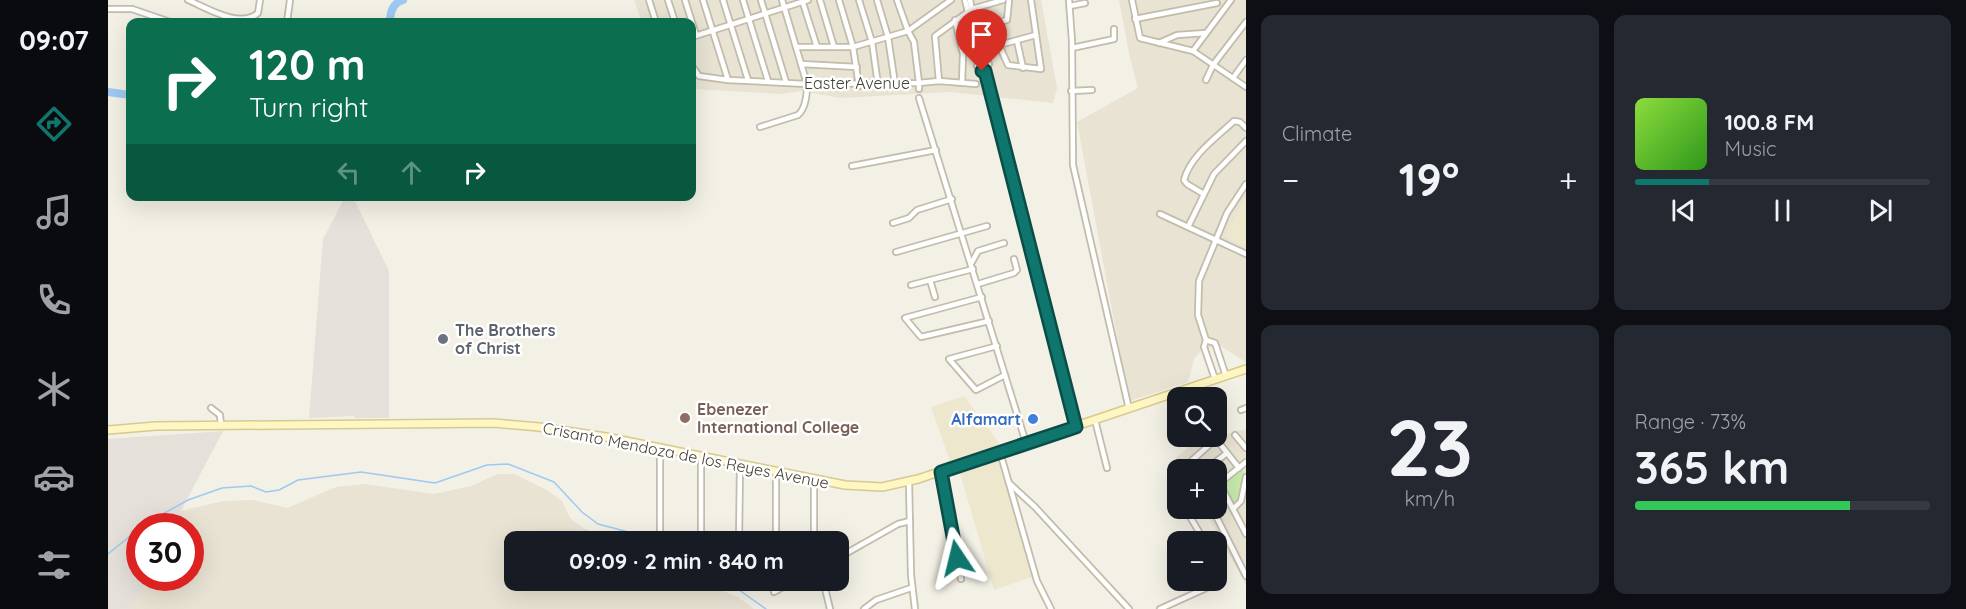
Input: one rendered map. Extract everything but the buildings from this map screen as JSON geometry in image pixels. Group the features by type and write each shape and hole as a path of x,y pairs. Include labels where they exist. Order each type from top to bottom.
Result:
{"main road":[{"name":"Crisanto Mendoza de los Reyes Avenue","path":"108,430 137,427 494,423 571,431 776,472 869,487 909,482 941,472 1246,369"}],"street":[{"path":"188,0 233,18"},
{"path":"249,18 258,13 260,0"},
{"path":"287,18 290,0"},
{"path":"649,0 655,18"},
{"path":"668,0 674,18"},
{"path":"685,0 690,18"},
{"path":"703,0 728,80"},
{"path":"723,0 747,80"},
{"path":"743,0 768,81"},
{"path":"760,0 786,82"},
{"path":"760,127 798,115 802,111 807,93 807,84 782,0"},
{"path":"820,0 834,47"},
{"path":"839,0 854,47 859,86"},
{"path":"859,0 872,42 878,85"},
{"path":"877,0 888,37 895,84"},
{"path":"897,1 906,0"},
{"path":"965,0 970,10 980,56 977,63 978,68 985,71 1076,427"},
{"path":"970,0 970,10"},
{"path":"939,81 934,38 970,10 1004,0"},
{"path":"974,29 1007,20 1009,0"},
{"path":"990,25 1008,65 1038,70 1042,67 1031,0"},
{"path":"1069,0 1072,48 1073,165 1128,409"},
{"path":"1132,0 1140,38 1193,51 1246,87"},
{"path":"1193,51 1231,0"},
{"path":"696,35 804,1 817,47"},
{"name":"Easter Avenue","path":"696,72 699,76 728,80 807,84 859,86 919,83 915,42 908,31 897,1"},
{"path":"796,47 854,47 872,42 908,31 949,1"},
{"path":"1135,19 1216,2 1223,11"},
{"path":"1070,6 1085,3"},
{"path":"108,9 132,9 158,18"},
{"path":"955,20 963,54 962,83"},
{"path":"1206,80 1213,65 1246,22"},
{"path":"1072,48 1114,39 1114,29"},
{"path":"1159,43 1178,35 1206,33"},
{"path":"999,45 1036,35"},
{"path":"1017,41 1023,68"},
{"path":"1233,78 1246,60"},
{"path":"801,64 857,67"},
{"path":"919,89 919,83 939,81 976,84"},
{"path":"1071,91 1092,90"},
{"path":"919,98 1026,443"},
{"path":"1202,194 1184,180 1187,172 1207,145 1234,121 1240,122 1246,128"},
{"path":"1188,227 1202,194 1222,164 1246,141"},
{"path":"852,166 936,150"},
{"path":"1215,379 1204,347 1206,340 1198,315 1199,281 1233,202 1246,184"},
{"path":"893,223 909,218 917,210 951,199"},
{"path":"1160,214 1246,254"},
{"path":"896,252 987,226"},
{"path":"971,262 978,251 1004,243"},
{"path":"978,284 1014,273 1017,270 1014,259"},
{"path":"910,285 973,268"},
{"path":"930,280 935,297"},
{"path":"982,297 905,318 921,337 989,321"},
{"path":"1206,340 1215,343 1226,376"},
{"path":"997,346 949,359 976,390 1005,375"},
{"path":"211,408 220,415 221,426"},
{"path":"1095,420 1107,468"},
{"path":"1235,435 1246,448"},
{"path":"1194,459 1216,439 1227,453 1244,466 1227,478"},
{"path":"660,447 660,531"},
{"path":"1000,452 1037,581 1051,609"},
{"path":"1219,459 1227,453"},
{"path":"700,455 701,531"},
{"path":"739,531 740,464"},
{"path":"776,472 776,531"},
{"path":"941,472 961,579"},
{"path":"1233,509 1241,501 1246,477"},
{"path":"814,479 814,531"},
{"path":"909,482 911,588 915,609"},
{"path":"1009,483 1035,507 1129,609"},
{"path":"1227,499 1246,534"},
{"path":"1218,519 1246,576"},
{"path":"849,552 898,524 910,521"},
{"path":"864,609 876,600 911,588"},
{"path":"825,591 830,609"},
{"path":"1160,609 1200,591"}],"shaded area":[{"path":"634,0 1041,0 1057,88 1053,103 950,92 841,98 801,91 781,94 696,89 696,18 641,18"},
{"path":"1119,0 1246,0 1246,362 1219,345 1201,351 1194,359 1188,382 1129,401 1077,122 1138,88"},
{"path":"1246,195 1246,247 1225,236"},
{"path":"343,201 355,201 389,271 389,418 355,418 354,416 309,418 323,239"},
{"path":"964,396 1002,447 950,461 931,407"},
{"path":"1246,429 1246,585 1227,551 1227,531 1216,531 1210,519 1227,519 1227,459 1176,458 1189,447 1227,447 1227,434"},
{"path":"223,431 180,513 126,513 126,591 140,591 131,609 108,609 108,439"},
{"path":"1000,459 1032,577 994,590 960,473"},
{"path":"498,474 514,474 545,489 562,501 570,518 591,531 504,531 504,591 724,591 738,597 754,609 131,609 140,591 204,591 204,513 180,513 181,511 223,501 253,500 287,508 336,487 364,484 434,494 471,486"}],"green space":[{"path":"1241,468 1244,472 1238,499 1233,503 1227,492 1227,481"}],"waterway":[{"path":"391,18 393,8 403,0"},
{"path":"108,92 126,94"},
{"path":"164,513 188,500 222,488 251,486 266,492 279,490 298,480 361,472 435,483 487,465 508,464 554,482 582,512 598,524 624,531"},
{"path":"108,554 126,539"},
{"path":"741,591 766,609"}],"place":[{"name":"The Brothers of Christ","path":"443,339"},
{"name":"Ebenezer International College","path":"685,418"},
{"name":"Alfamart","path":"1033,419"}],"route":[{"path":"957,558 941,472 1076,427 985,71 982,71"}]}
